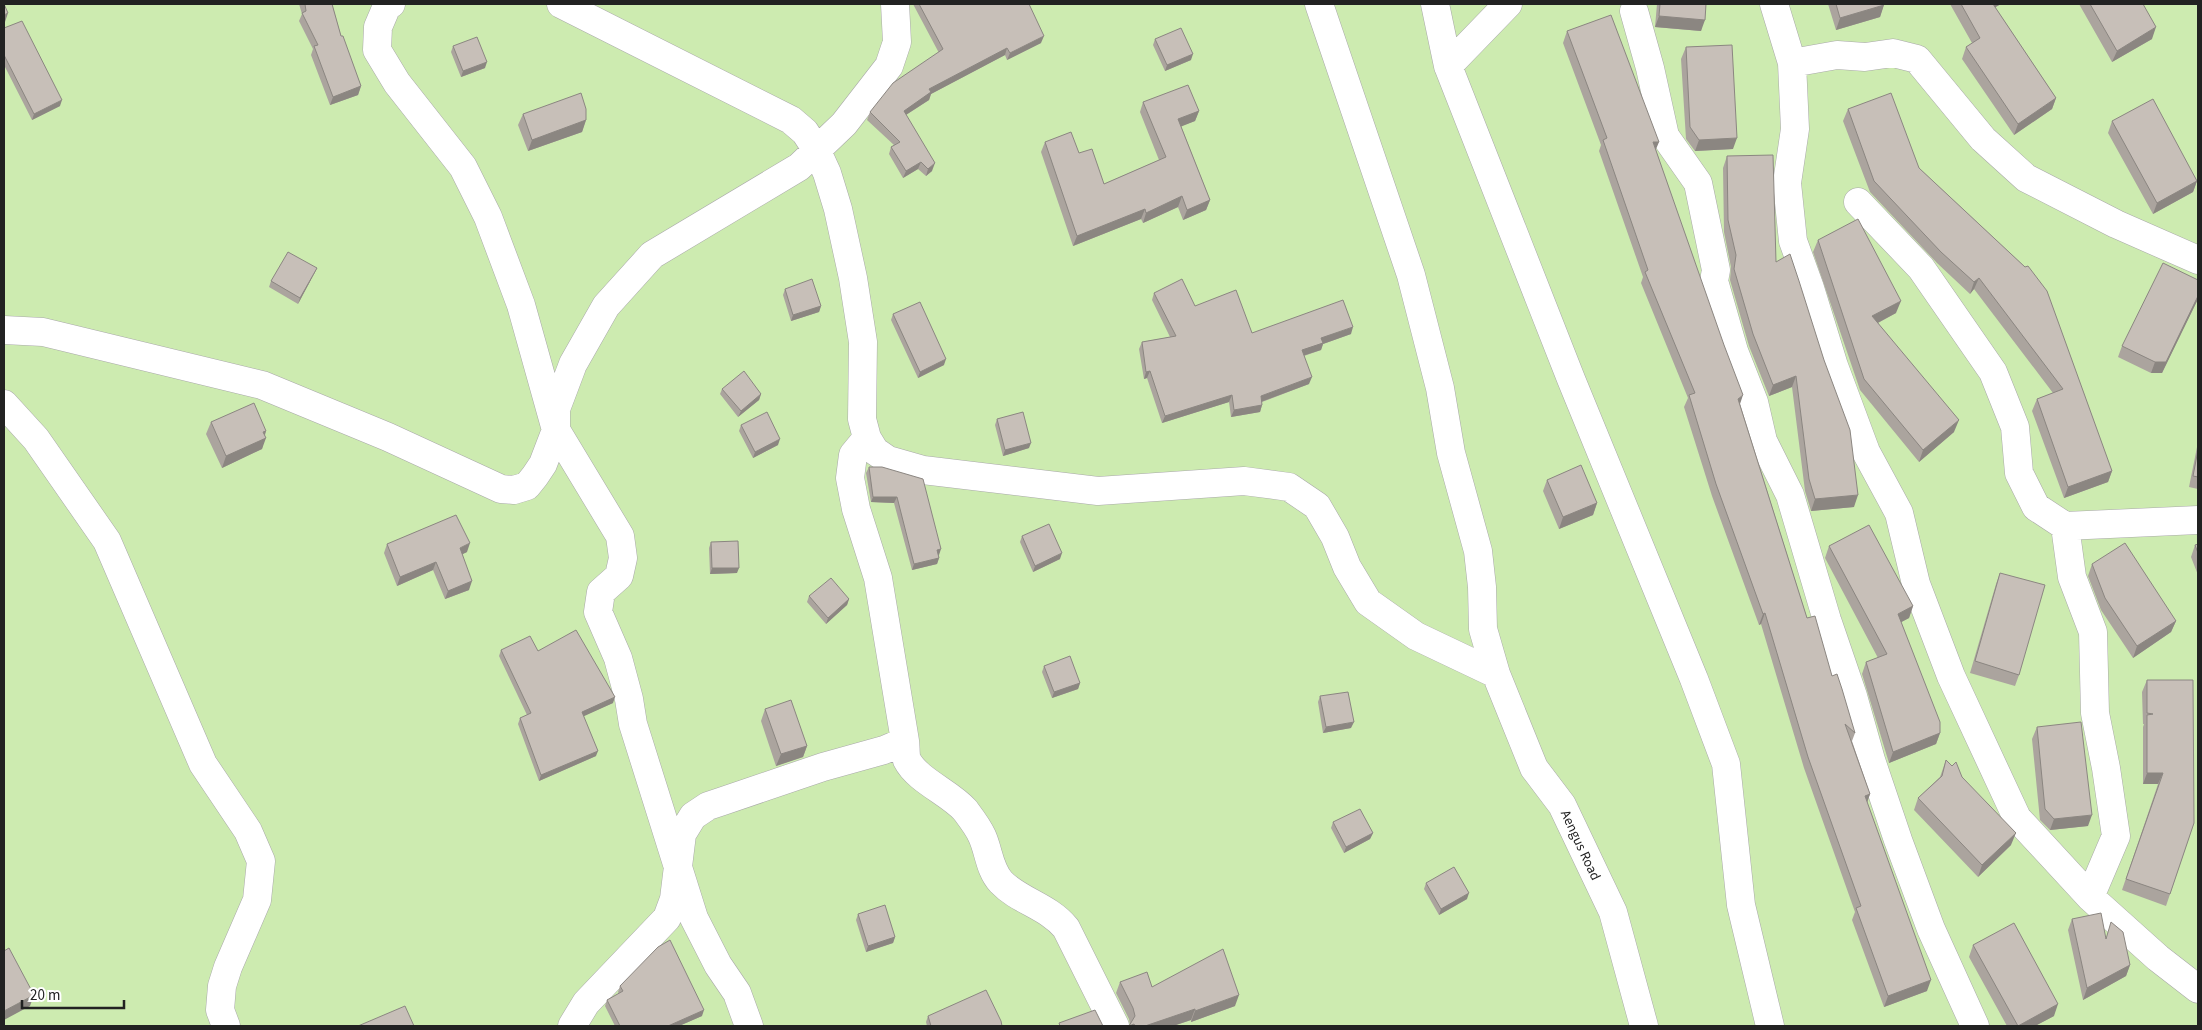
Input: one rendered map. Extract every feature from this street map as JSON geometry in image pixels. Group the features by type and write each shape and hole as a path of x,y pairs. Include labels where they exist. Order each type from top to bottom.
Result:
{"street":[{"path":"391,4 387,6 378,27 377,50 397,83 462,167 488,217 520,305 556,430 620,536 623,558 619,576 601,592 598,612 618,658 629,699 633,724 694,918 718,965 737,993 749,1026"},
{"path":"561,4 791,120 805,132 827,173 838,209 853,278 863,342 862,419 866,438 875,451 888,460 924,470 1098,491 1244,481 1289,487 1317,506 1335,537 1347,567 1368,602 1416,636 1496,674"},
{"path":"4,330 43,332 262,385 388,437 501,489 514,490 527,486 542,464 556,430 556,409 573,364 606,306 652,254 799,167 844,124 889,66 898,42 895,4"},
{"name":"Aengus Road","path":"1320,4 1414,284 1440,388 1451,453 1478,551 1482,587 1483,628 1496,674 1534,768 1562,804 1613,912 1644,1026"},
{"path":"1434,4 1448,66 1694,679 1726,764 1741,904 1770,1026"},
{"path":"1448,66 1508,4"},
{"path":"1774,4 1792,63 1795,129 1788,183 1793,241 1810,288 1834,366 1866,452 1899,513 1916,584 1951,676 2017,818 2090,898 2158,958 2198,989"},
{"path":"1634,11 1650,68 1665,136 1698,183 1716,270 1714,281 1734,352 1754,402 1763,442 1790,494 1827,620 1854,696 1871,760 1898,840 1931,929 1975,1026"},
{"path":"1792,63 1837,55 1865,57 1893,53 1917,59 1984,139 2026,178 2116,224 2198,260"},
{"path":"1858,202 1920,268 1993,372 2014,427 2018,473 2036,507 2065,526 2198,520"},
{"path":"4,404 36,439 107,542 202,764 248,831 261,861 257,900 228,967 222,986 220,1010 226,1026"},
{"path":"866,438 853,455 850,478 856,509 878,578 907,760 918,773 962,808 971,818 982,836 992,868 999,880 1008,888 1057,917 1066,928 1115,1026"},
{"path":"2065,526 2072,578 2093,632 2095,713 2116,836 2090,898"},
{"path":"572,1026 586,1003 667,918 674,899 682,834 693,816 708,806 823,767 884,750 905,741"}],"green space":[{"path":"4,4 2198,4 2198,1026 4,1026"}],"building":[{"path":"4,4 8,13 4,15"},
{"path":"305,4 332,4 341,36 343,36 361,86 333,97 314,46 318,45 302,13 306,11"},
{"path":"919,4 1029,4 1044,36 1010,53 1007,48 929,89 931,92 904,111 935,163 928,169 921,162 906,171 891,147 900,142 870,112 893,83 943,49"},
{"path":"1660,4 1706,4 1705,20 1659,16"},
{"path":"1836,4 1884,4 1884,5 1840,18"},
{"path":"1961,4 1993,4 2056,98 2018,124 1966,47 1980,38"},
{"path":"2090,4 2143,4 2156,27 2117,51"},
{"path":"1611,15 1659,142 1653,142 1743,395 1738,399 1807,618 1815,616 1832,676 1837,674 1842,689 1855,733 1845,724 1870,794 1865,796 1931,980 1888,996 1856,908 1861,906 1808,757 1765,613 1763,614 1716,484 1689,395 1695,393 1645,272 1648,270 1603,140 1607,138 1567,31"},
{"path":"22,21 62,100 34,114 4,55 4,28"},
{"path":"1181,28 1193,54 1167,65 1155,39"},
{"path":"477,37 487,62 463,71 453,46"},
{"path":"1732,45 1737,138 1699,140 1690,127 1686,47"},
{"path":"1188,85 1199,111 1178,119 1210,200 1187,210 1182,196 1146,213 1145,209 1077,236 1045,142 1071,132 1079,153 1092,149 1104,184 1166,157 1143,102"},
{"path":"581,93 586,109 586,120 532,140 523,114"},
{"path":"1891,93 1919,168 2025,267 2028,266 2047,291 2112,471 2068,487 2037,399 2063,389 1979,278 1974,282 1941,252 1874,181 1848,109"},
{"path":"2153,99 2197,181 2157,203 2112,121"},
{"path":"1773,155 1776,262 1790,254 1824,360 1850,430 1858,495 1815,499 1809,479 1796,376 1773,385 1753,334 1734,269 1736,255 1728,220 1727,156"},
{"path":"1858,219 1901,301 1872,316 1959,420 1923,450 1864,379 1818,240"},
{"path":"288,252 317,268 300,298 271,281"},
{"path":"2163,263 2198,280 2198,296 2166,362 2155,362 2122,346"},
{"path":"812,279 821,306 793,315 785,289"},
{"path":"1182,279 1195,306 1236,290 1252,333 1343,300 1353,327 1321,338 1323,343 1302,350 1312,377 1261,396 1262,405 1234,410 1232,395 1165,416 1150,371 1146,372 1142,342 1176,336 1154,293"},
{"path":"920,302 946,359 920,372 893,314"},
{"path":"744,371 761,394 741,411 722,389"},
{"path":"254,403 266,431 263,432 266,438 226,456 211,422"},
{"path":"767,412 780,439 755,452 741,425"},
{"path":"1023,412 1031,443 1005,450 997,419"},
{"path":"2198,450 2198,477 2193,476"},
{"path":"1581,465 1597,503 1563,517 1547,480"},
{"path":"869,467 882,467 923,479 941,549 937,550 939,558 914,564 897,497 873,497"},
{"path":"456,515 470,543 460,548 472,581 448,591 436,562 400,577 387,544"},
{"path":"1049,524 1062,553 1035,566 1022,536"},
{"path":"1869,525 1913,606 1898,614 1940,722 1940,733 1893,752 1866,662 1887,654 1829,546"},
{"path":"738,541 739,568 712,568 711,542"},
{"path":"2125,543 2176,621 2137,646 2105,598 2092,564"},
{"path":"2000,573 2045,585 2019,675 1975,661"},
{"path":"831,578 849,599 828,618 809,596"},
{"path":"576,630 615,697 582,712 598,751 541,775 520,718 531,713 501,650 530,636 538,651"},
{"path":"1070,656 1080,683 1054,692 1044,666"},
{"path":"2147,680 2193,680 2194,823 2170,894 2126,879 2163,773 2147,773 2147,715 2153,714 2147,713"},
{"path":"1348,692 1354,722 1326,727 1320,696"},
{"path":"791,700 807,746 781,754 765,709"},
{"path":"2081,722 2092,815 2054,819 2045,809 2037,727"},
{"path":"1946,760 1952,766 1956,762 1962,777 2016,833 1982,865 1918,798 1942,776"},
{"path":"1360,809 1373,833 1346,847 1333,822"},
{"path":"1454,867 1469,893 1441,909 1426,883"},
{"path":"885,905 895,937 868,946 858,914"},
{"path":"2101,913 2106,939 2111,922 2123,932 2130,965 2087,988 2072,919"},
{"path":"2014,923 2058,1004 2018,1026 1973,945"},
{"path":"670,940 704,1010 668,1026 620,1026 607,1000 623,991 620,986 658,947"},
{"path":"9,948 34,995 4,1011 4,951"},
{"path":"1223,949 1239,995 1145,1026 1135,1026 1134,1024 1129,1026 1135,1016 1120,982 1147,972 1152,987"},
{"path":"986,990 1002,1026 931,1026 928,1016"},
{"path":"405,1006 414,1026 358,1026"},
{"path":"1095,1010 1103,1026 1060,1026 1059,1023"}]}
